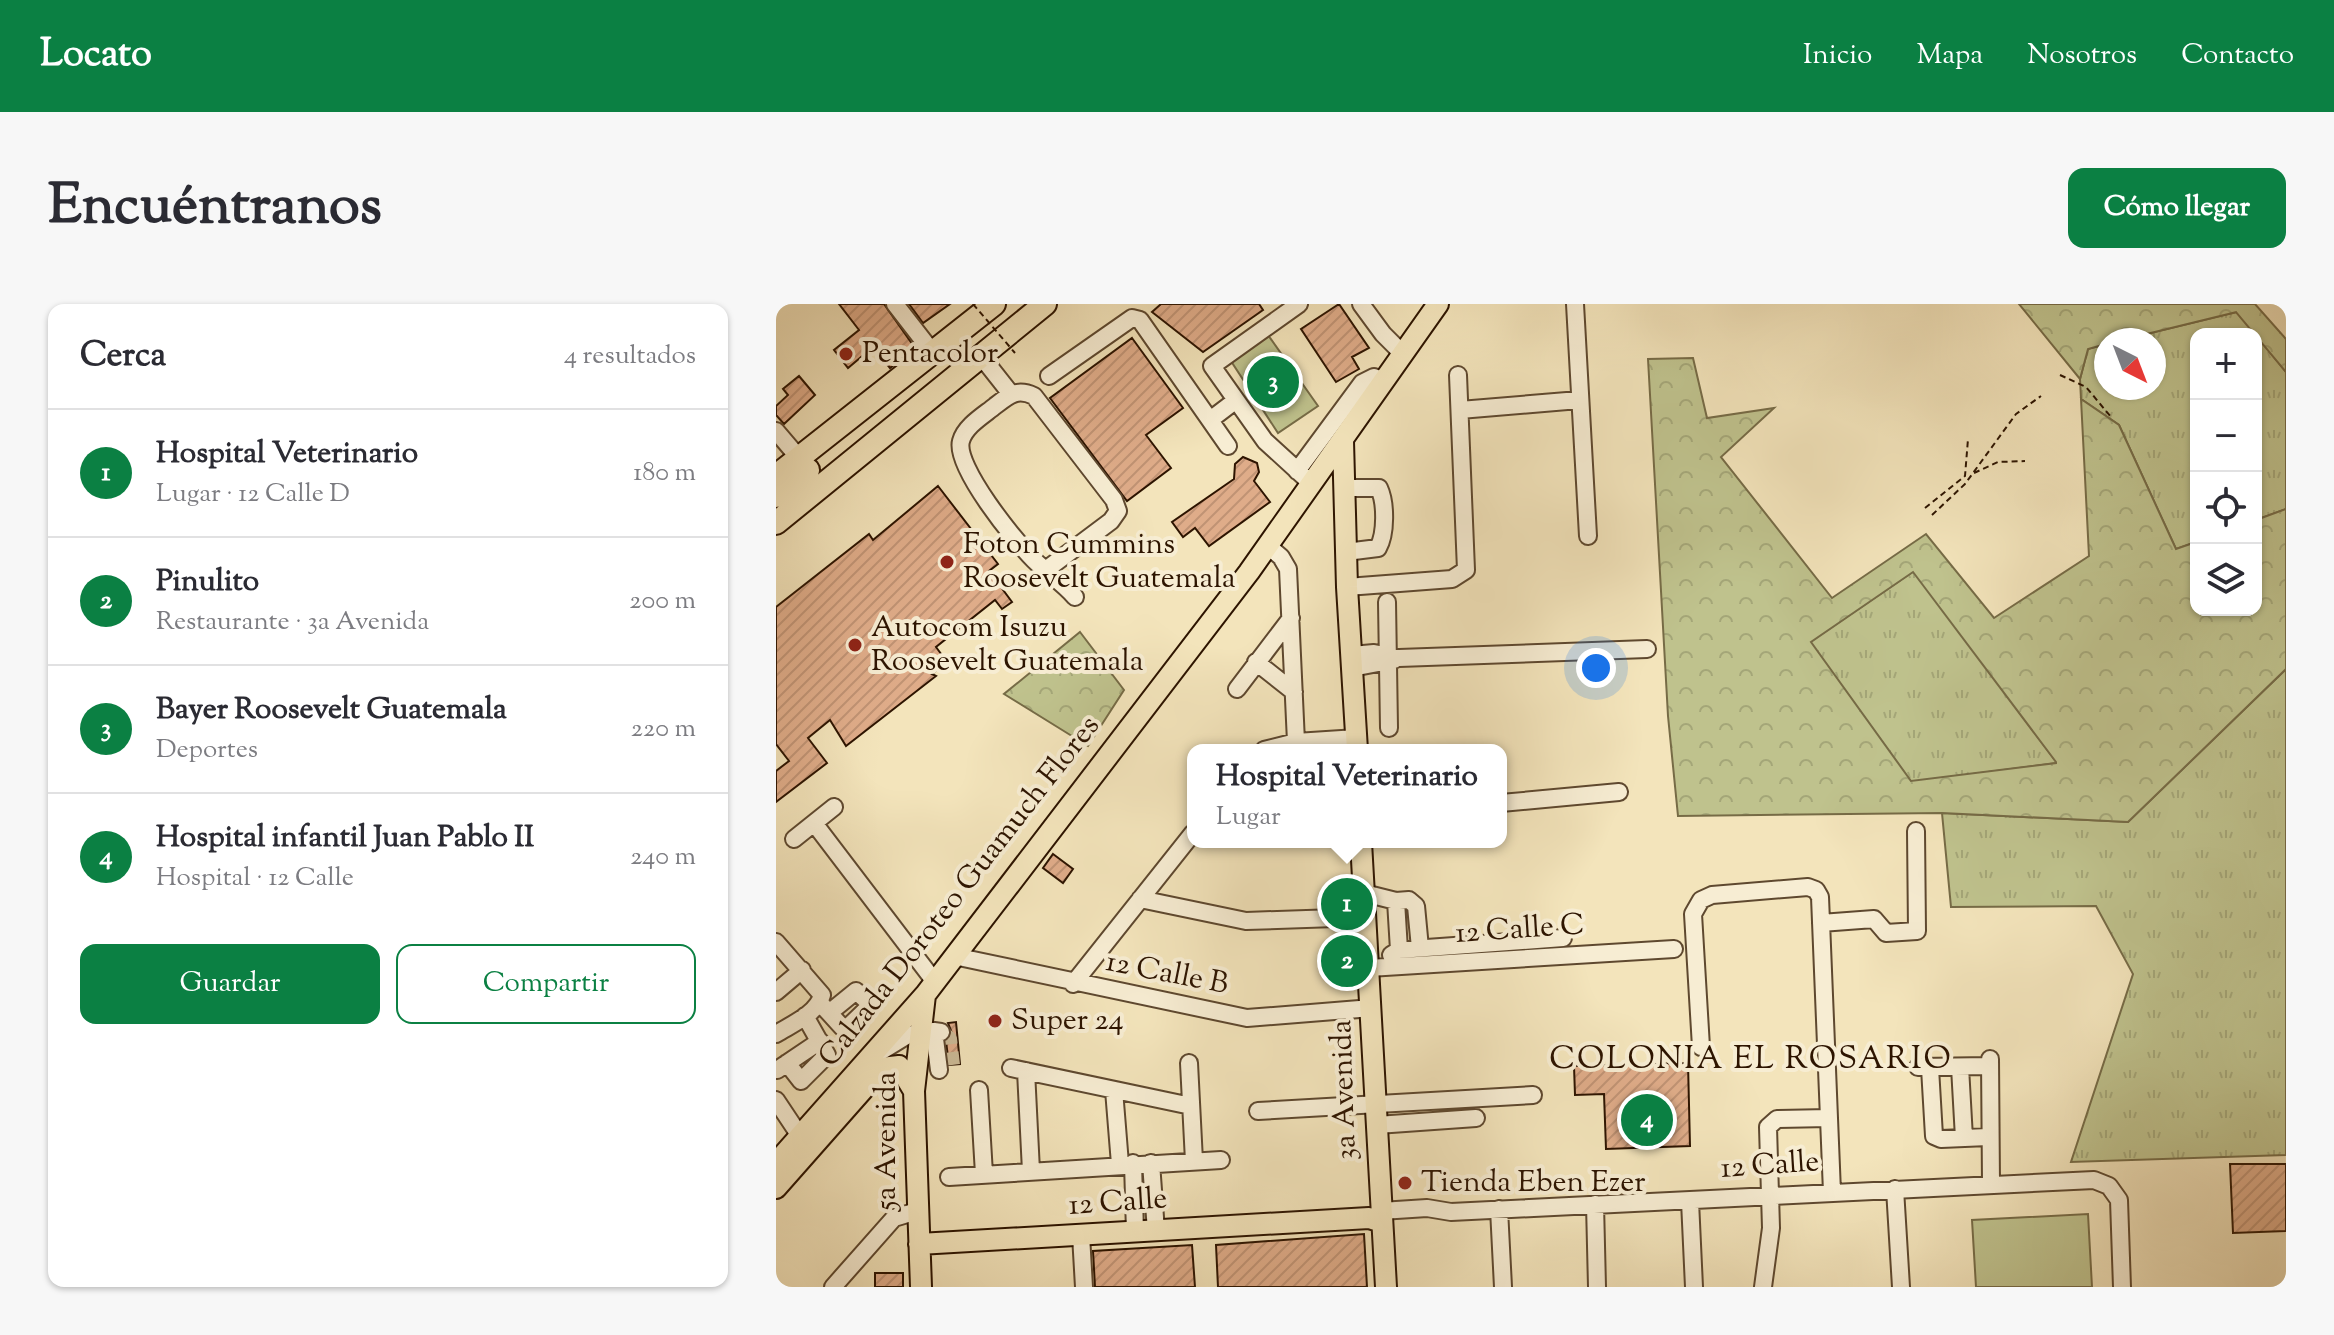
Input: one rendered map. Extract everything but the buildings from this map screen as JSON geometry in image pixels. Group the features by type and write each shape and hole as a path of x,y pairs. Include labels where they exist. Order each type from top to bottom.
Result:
{"highway":[{"path":"776,476 994,304"},
{"path":"776,523 1045,304"},
{"path":"776,496 833,446 867,404"}],"main road":[{"name":"Calzada Doroteo Guamuch Flores","path":"776,1188 805,1143 875,1065 954,956 1267,545 1303,483 1343,441 1438,304"},
{"path":"1343,441 1347,587 1357,744"},
{"path":"1303,483 1327,492 1338,503 1345,520"},
{"name":"3a Avenida","path":"1361,848 1372,1008 1377,1217 1386,1287"},
{"name":"5a Avenida","path":"921,1287 915,1083 931,1032 930,988"},
{"name":"Calzada Doroteo Guamuch Flores","path":"875,1065 896,1065 915,1083"},
{"name":"Calzada Doroteo Guamuch Flores","path":"776,1163 805,1143"},
{"name":"12 Calle","path":"919,1244 1377,1217"}],"street":[{"path":"895,304 933,353"},
{"path":"1299,304 1212,363 1213,371 1265,441 1303,483 1362,383 1374,377 1384,382"},
{"path":"1361,304 1403,354"},
{"path":"1373,322 1379,304"},
{"path":"1575,304 1588,536"},
{"path":"1049,376 1132,318 1140,320 1228,446"},
{"path":"981,356 1011,394"},
{"path":"1347,587 1452,579 1466,570 1458,375"},
{"path":"1047,569 1111,521 1118,511 1114,500 1034,396 1024,391 1011,394 963,435 959,451 966,470 1035,561 1075,597"},
{"path":"1460,410 1579,400"},
{"path":"1210,420 1235,401"},
{"path":"776,431 799,458"},
{"path":"1344,488 1379,488 1383,520 1383,540 1378,548 1346,552"},
{"path":"1267,545 1281,557 1288,569 1296,742"},
{"path":"1387,602 1391,659 1389,728"},
{"path":"1237,689 1291,618"},
{"path":"1352,662 1647,649"},
{"path":"1256,662 1294,692"},
{"path":"1288,744 1357,744"},
{"path":"1507,802 1619,792"},
{"path":"794,839 834,807"},
{"path":"814,823 930,988"},
{"path":"1821,923 1874,919 1886,933 1917,931 1916,831"},
{"path":"1073,984 1187,840"},
{"path":"1701,1047 1693,914 1701,900 1712,895 1808,887 1816,890 1820,897 1832,1192"},
{"path":"1364,893 1396,901 1409,900 1416,906 1420,948"},
{"path":"1140,899 1246,921 1365,917"},
{"path":"1396,901 1399,950"},
{"path":"1369,968 1399,950 1563,938"},
{"path":"776,942 822,995 824,1008 776,1034"},
{"name":"12 Calle C","path":"1369,968 1674,949"},
{"name":"12 Calle B","path":"954,956 1073,984 1247,1018 1372,1008"},
{"path":"776,992 802,970"},
{"path":"805,1016 820,1041 827,1055 808,1078 798,1079 782,1066 820,1041"},
{"path":"875,1065 898,1042 931,1032 946,1068 915,1083"},
{"path":"1988,1137 1934,1136 1924,1067 1960,1067 1990,1062 1988,1137 1991,1183"},
{"path":"1189,1063 1194,1161"},
{"path":"1960,1067 1964,1138"},
{"path":"1031,1171 1018,1070 1191,1106"},
{"path":"979,1090 984,1174"},
{"path":"1114,1090 1127,1164 1146,1231"},
{"path":"1376,1116 1533,1095"},
{"path":"776,1100 805,1143"},
{"path":"1258,1111 1476,1118"},
{"path":"1763,1287 1771,1228 1768,1127 1777,1119 1829,1118"},
{"path":"949,1177 1221,1160"},
{"path":"1146,1231 1153,1193 1151,1163"},
{"name":"12 Calle","path":"1377,1217 1428,1218 1451,1212 1499,1209 2094,1180 2109,1186 2119,1200 2122,1287"},
{"path":"1895,1189 1901,1287"},
{"path":"1134,1193 1153,1193"},
{"path":"1690,1201 1694,1287"},
{"path":"1595,1204 1597,1287"},
{"path":"1499,1209 1503,1287"},
{"path":"833,1287 894,1218 917,1211"},
{"path":"1081,1235 1084,1287"}],"path":[{"path":"973,304 1015,353"},
{"path":"2060,375 2086,387 2111,417"},
{"path":"1932,515 1958,493 2016,414 2041,396"},
{"path":"1965,476 1968,439"},
{"path":"1925,508 1965,476 1998,462 2025,461"}],"green space":[{"path":"2019,304 2255,304 2286,339 2286,372 2262,343 2262,328 2249,328 2236,312 2166,329 2094,328 2094,347 2088,349 2080,379"},
{"path":"2237,312 2250,328 2190,328 2190,544 2176,549 2119,425 2081,399 2080,379 2088,349 2094,347 2094,400 2166,400 2166,329"},
{"path":"1268,335 1318,406 1278,433 1229,358"},
{"path":"2262,342 2286,372 2286,509 2262,518"},
{"path":"1693,358 1707,418 1774,408 1721,457 1832,598 1926,534 1994,618 2089,556 2081,399 2119,425 2176,549 2190,544 2190,616 2262,616 2262,518 2286,509 2286,669 2128,822 1942,813 1678,816 1668,716 1648,359","holes":["1913,572 2056,763 1911,781 1811,642"]},
{"path":"1914,571 2057,763 1911,782 1810,642"},
{"path":"1080,632 1124,690 1088,746 1004,694"},
{"path":"2286,669 2286,1155 2071,1162 2133,974 2096,906 1951,907 1942,813 2128,822"},
{"path":"2088,1214 2092,1287 1976,1287 1972,1220"}],"tunnel":[{"path":"941,1032 949,1039 952,1065"}],"place":[{"name":"Pentacolor","path":"846,354"},
{"name":"Bayer Roosevelt Guatemala","path":"1273,382"},
{"name":"Foton Cummins Roosevelt Guatemala","path":"947,562"},
{"name":"Autocom Isuzu Roosevelt Guatemala","path":"855,645"},
{"name":"Hospital Veterinario","path":"1347,904"},
{"name":"Pinulito","path":"1347,961"},
{"name":"Super 24","path":"995,1021"},
{"name":"Hospital infantil Juan Pablo II","path":"1647,1120"},
{"name":"Tienda Eben Ezer","path":"1405,1183"}],"district":[{"name":"COLONIA EL ROSARIO","path":"1751,1060"}]}
